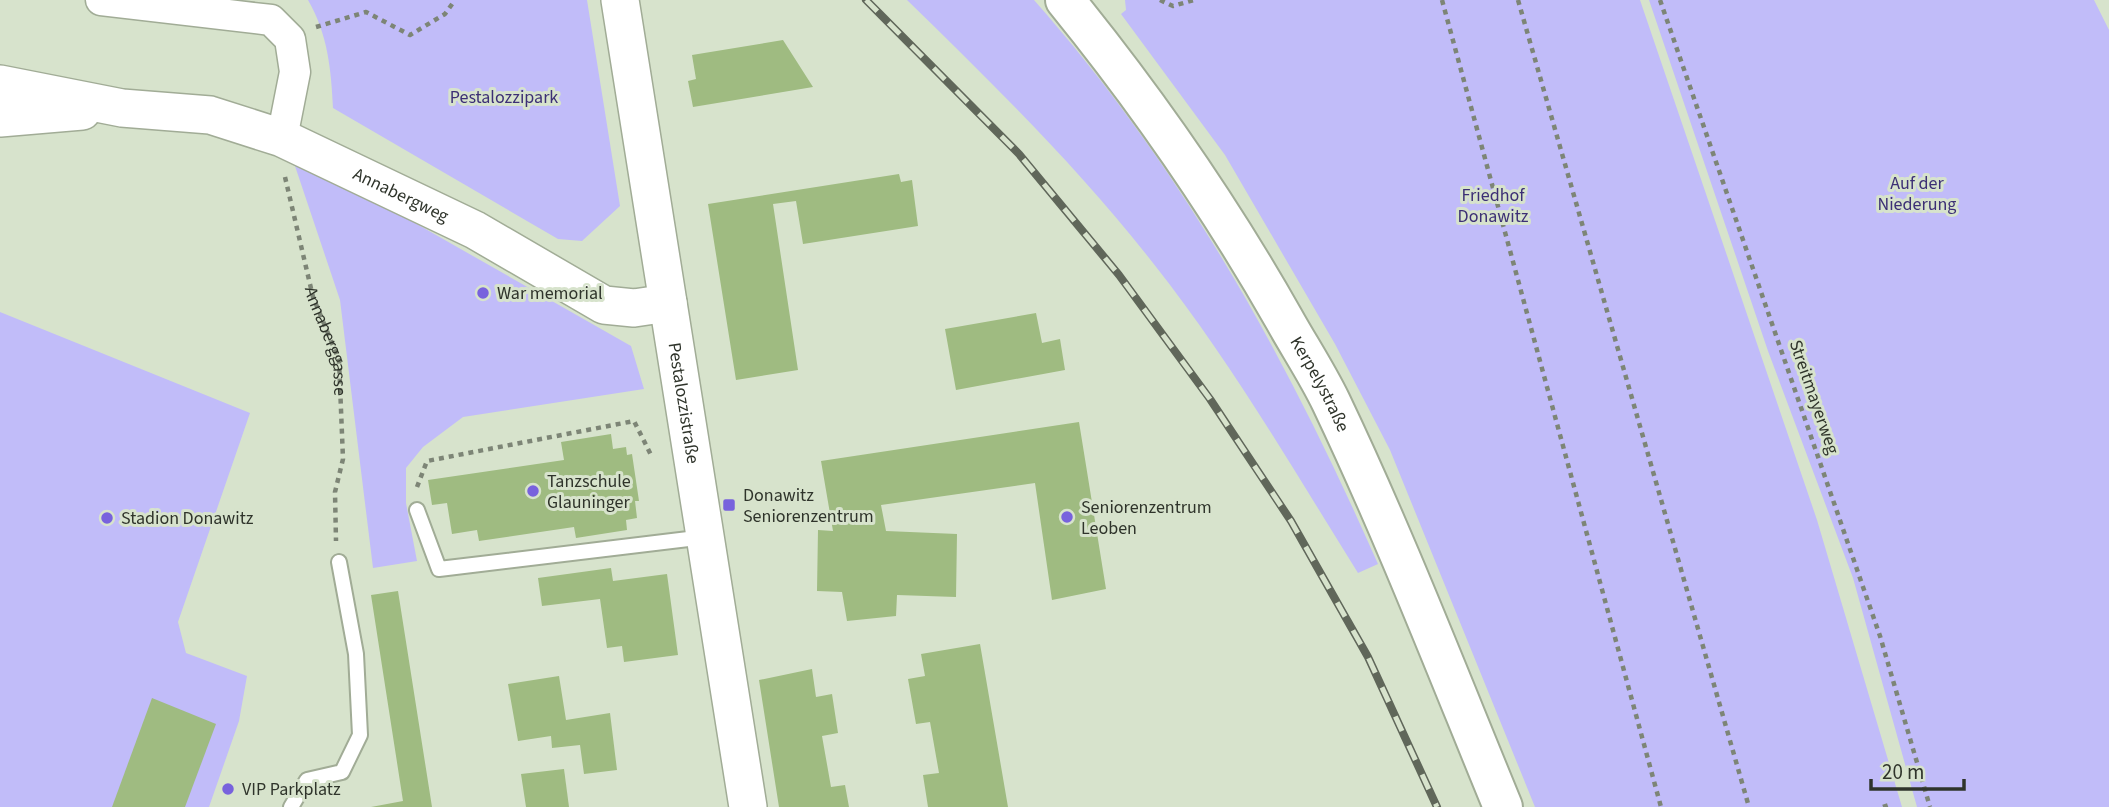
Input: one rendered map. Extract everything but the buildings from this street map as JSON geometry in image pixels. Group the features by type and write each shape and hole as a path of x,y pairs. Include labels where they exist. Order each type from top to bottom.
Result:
{"main road":[{"name":"Kerpelystraße","path":"1065,0 1129,79 1196,174 1258,273 1329,400 1408,574 1503,807"}],"street":[{"path":"101,0 271,20 290,39 295,72 282,138"},
{"name":"Pestalozzistraße","path":"620,0 748,807"},
{"name":"Annabergweg","path":"0,84 122,108 210,115 282,138 475,230 604,305 634,308 668,303"},
{"name":"Annabergweg","path":"0,118 122,108"}],"lane":[{"path":"417,510 439,569 707,537"},
{"path":"291,807 307,780 342,772 360,735 356,654 340,562"}],"path":[{"path":"290,39 322,25 366,12 410,35 445,14 455,0"},
{"path":"1160,0 1173,6 1194,0"},
{"path":"1441,0 1661,807"},
{"path":"1518,0 1749,807"},
{"name":"Streitmayerweg","path":"1660,0 1880,636 1930,807"},
{"name":"Annaberggasse","path":"282,138 285,177 313,298 339,360 343,459 335,492 334,529 340,562"},
{"path":"417,510 417,481 427,461 634,421 652,457"}],"green space":[{"name":"Pestalozzipark","path":"308,0 587,0 620,206 582,241 558,239 333,108 327,52 320,26"},
{"path":"907,0 1034,0 1138,131 1228,268 1307,413 1378,564 1358,573 1235,376 1125,228 1003,95"},
{"name":"Friedhof Donawitz","path":"1125,0 1640,0 1817,520 1902,807 1535,807 1390,450 1335,344 1225,155 1121,14 1126,10"},
{"name":"Auf der Niederung","path":"1649,0 2094,0 2109,30 2109,807 1917,807 1853,578 1768,351"},
{"path":"294,163 415,223 631,346 644,389 463,417 423,447 406,468 406,503 417,561 373,568 340,300"},
{"name":"Stadion Donawitz","path":"0,312 250,413 178,622 186,653 247,676 239,721 209,807 0,807"}],"railway":[{"path":"866,0 1019,154 1119,275 1210,399 1291,521 1368,657 1437,807"}],"place":[{"name":"War memorial","path":"483,293"},
{"name":"Tanzschule Glauninger","path":"533,491"},
{"name":"Donawitz Seniorenzentrum","path":"729,505"},
{"name":"Seniorenzentrum Leoben","path":"1067,517"},
{"name":"Stadion Donawitz","path":"107,518"},
{"name":"VIP Parkplatz","path":"228,789"}]}
